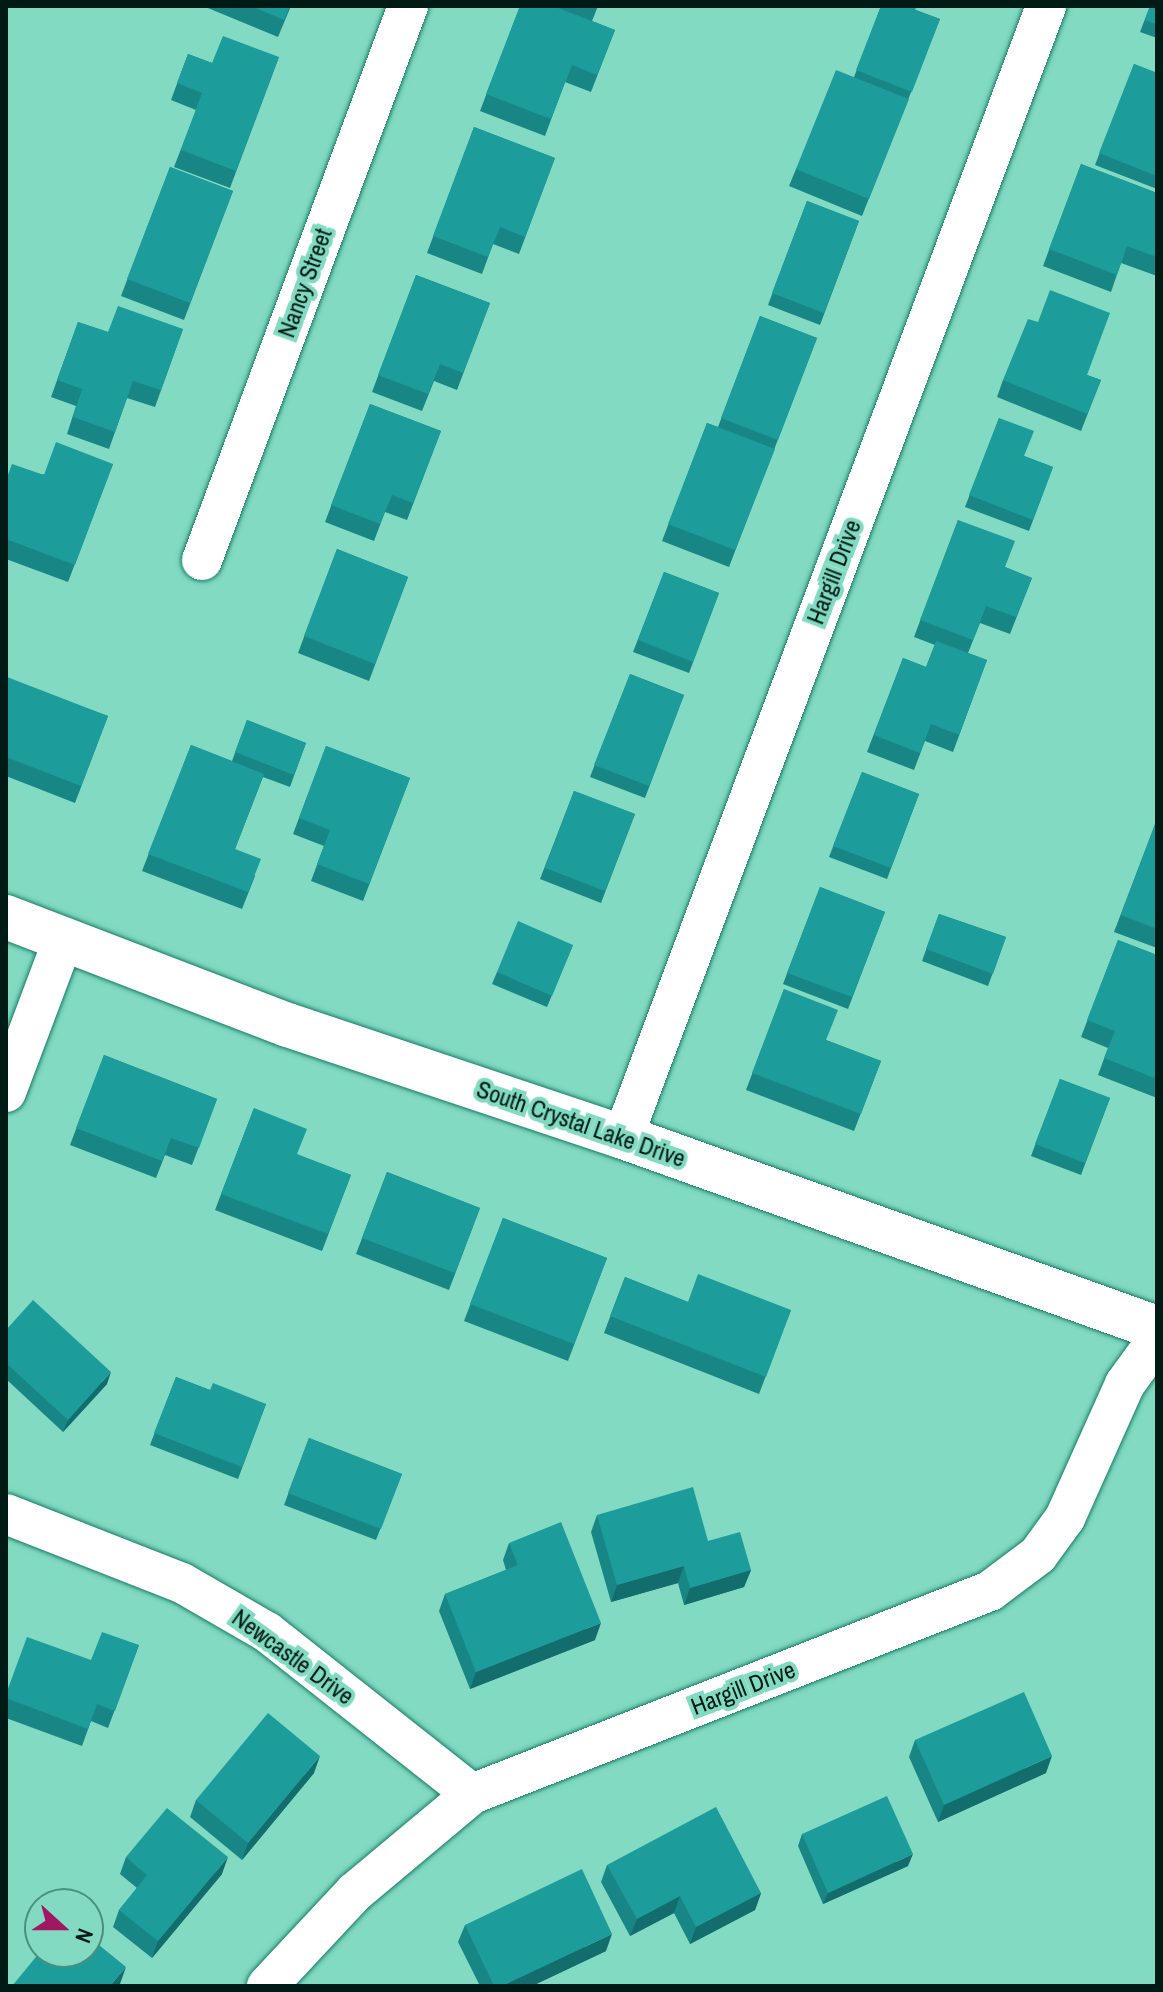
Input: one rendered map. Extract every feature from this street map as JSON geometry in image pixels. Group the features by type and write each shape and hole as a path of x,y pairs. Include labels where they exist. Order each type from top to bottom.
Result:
{"street":[{"name":"Nancy Street","path":"202,560 408,6"},
{"name":"Hargill Drive","path":"623,1137 1046,6"},
{"name":"South Crystal Lake Drive","path":"6,917 288,1025 623,1137 1157,1328"},
{"path":"6,1092 63,940"},
{"name":"Hargill Drive","path":"267,1986 355,1892 472,1794 990,1591 1038,1555 1065,1518 1125,1384 1157,1340"},
{"name":"Newcastle Drive","path":"6,1514 182,1583 267,1632 472,1794"}],"building":[{"path":"251,6 290,6 284,20"},
{"path":"520,6 553,6 615,30 597,75 572,65 551,119 486,94"},
{"path":"881,6 917,6 915,10 940,19 912,92 856,70"},
{"path":"1150,6 1157,6 1157,25 1145,20"},
{"path":"223,36 279,57 236,171 181,150 202,93 177,83 188,54 212,63"},
{"path":"1134,64 1157,73 1157,176 1099,153"},
{"path":"836,70 909,99 869,199 796,169"},
{"path":"474,127 555,158 525,237 500,227 488,257 433,236"},
{"path":"1081,164 1157,193 1157,257 1127,246 1117,275 1049,249"},
{"path":"170,167 233,191 190,303 127,279"},
{"path":"807,201 859,221 824,313 772,293"},
{"path":"416,275 490,303 463,373 440,364 428,394 378,375"},
{"path":"1050,290 1110,313 1087,375 1101,380 1087,414 1003,380 1028,319 1038,322"},
{"path":"118,306 183,329 161,390 133,381 115,432 73,417 82,389 57,380 78,322 108,332"},
{"path":"760,316 817,338 778,440 721,418"},
{"path":"370,404 441,431 413,503 392,495 380,524 331,505"},
{"path":"999,418 1034,431 1024,456 1053,467 1033,520 969,495"},
{"path":"707,423 775,449 735,550 668,524"},
{"path":"56,442 113,464 75,565 6,539 6,480 12,464 44,475"},
{"path":"958,520 1015,541 1005,567 1032,578 1016,617 986,606 973,640 920,620"},
{"path":"337,549 408,577 375,664 304,636"},
{"path":"664,572 719,593 693,662 638,640"},
{"path":"936,641 987,660 959,735 931,724 920,753 874,735 903,658 926,667"},
{"path":"630,674 684,695 649,786 594,765"},
{"path":"7,677 108,716 81,786 6,757"},
{"path":"247,720 306,743 294,775 235,752"},
{"path":"191,745 264,774 235,849 261,859 248,892 148,854"},
{"path":"326,746 410,778 369,884 317,864 330,830 299,818"},
{"path":"862,772 919,794 891,868 833,846"},
{"path":"574,791 635,814 605,891 545,868"},
{"path":"1157,819 1157,929 1121,915"},
{"path":"820,887 885,912 852,997 787,973"},
{"path":"939,914 1006,937 993,974 926,949"},
{"path":"518,921 573,945 552,996 497,972"},
{"path":"1118,940 1157,955 1157,1079 1104,1058 1115,1031 1087,1020"},
{"path":"784,989 838,1010 826,1040 881,1061 861,1114 752,1073"},
{"path":"104,1055 217,1099 199,1148 171,1138 162,1161 76,1128"},
{"path":"1060,1079 1110,1098 1085,1163 1035,1144"},
{"path":"254,1108 307,1129 297,1154 351,1175 328,1234 221,1194"},
{"path":"387,1172 480,1208 455,1273 362,1238"},
{"path":"503,1218 607,1258 574,1344 470,1304"},
{"path":"698,1274 791,1310 766,1377 610,1316 625,1277 688,1302"},
{"path":"33,1300 111,1372 68,1420 6,1363 6,1330"},
{"path":"176,1377 210,1390 213,1383 266,1404 242,1467 154,1433"},
{"path":"309,1438 402,1474 381,1529 288,1493"},
{"path":"693,1487 708,1541 740,1532 751,1570 690,1588 684,1566 617,1585 597,1515"},
{"path":"561,1522 601,1623 476,1672 445,1594 518,1565 509,1543"},
{"path":"102,1632 139,1645 115,1711 97,1704 88,1729 6,1698 27,1637 91,1660"},
{"path":"1024,1692 1052,1756 944,1805 915,1740"},
{"path":"268,1713 320,1756 248,1843 196,1800"},
{"path":"887,1796 913,1854 828,1893 802,1834"},
{"path":"716,1807 761,1893 696,1927 680,1896 637,1919 607,1865"},
{"path":"167,1808 228,1857 158,1941 119,1910 147,1875 126,1857"},
{"path":"582,1869 612,1934 502,1986 494,1986 465,1925"},
{"path":"104,1949 126,1967 110,1986 12,1986 27,1968 104,1968"}]}
